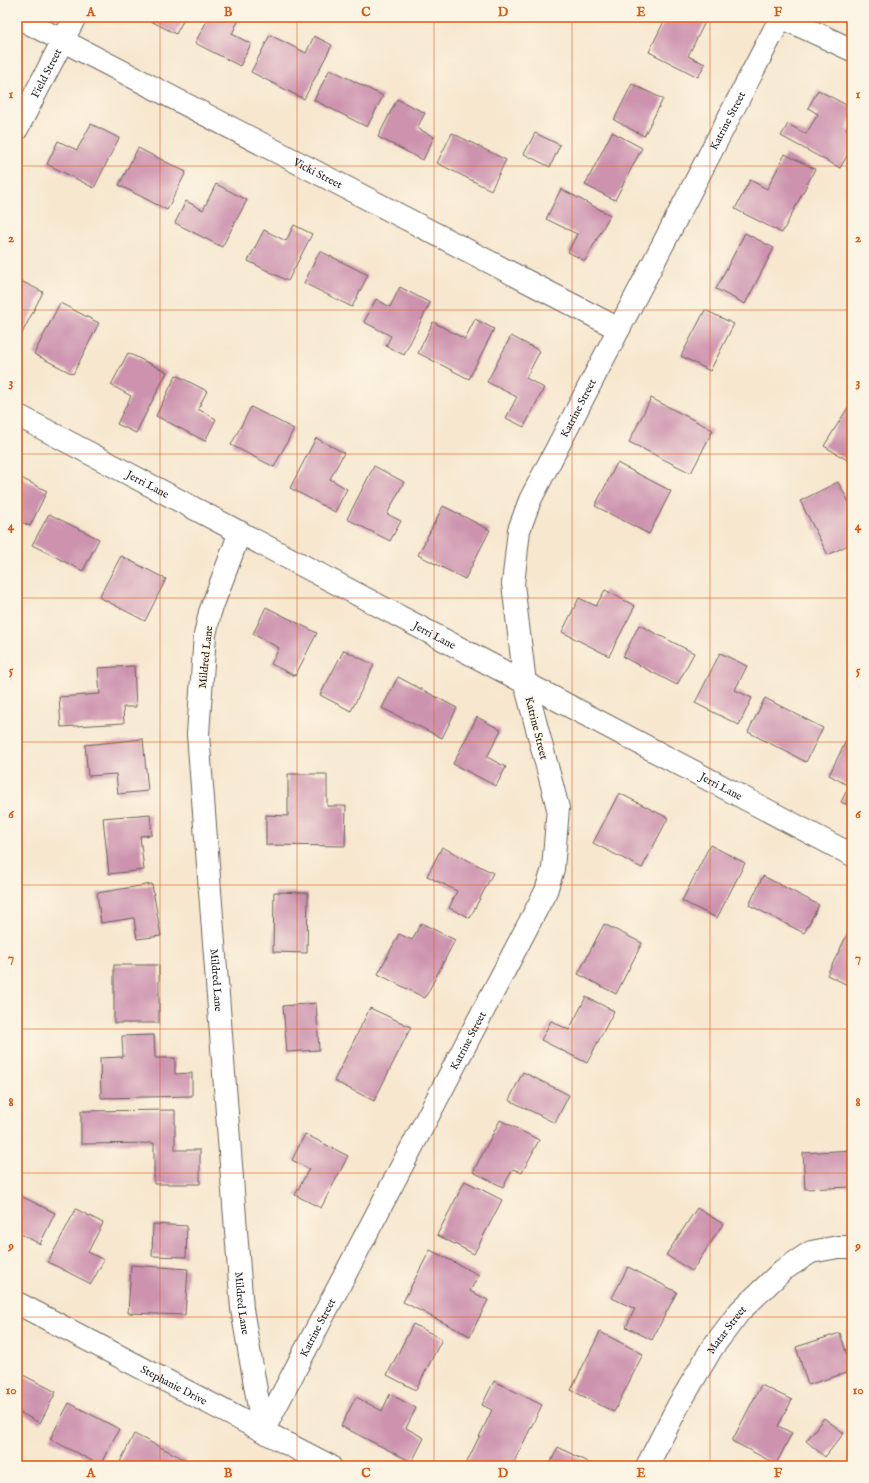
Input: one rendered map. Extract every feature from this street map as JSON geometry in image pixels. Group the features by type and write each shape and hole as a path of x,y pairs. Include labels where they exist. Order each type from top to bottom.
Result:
{"street":[{"name":"Vicki Street","path":"17,17 619,329"},
{"name":"Field Street","path":"17,130 75,17"},
{"path":"781,17 852,50"},
{"name":"Katrine Street","path":"262,1431 546,891 553,869 558,808 525,683 513,584 519,530 530,500 781,17"},
{"name":"Jerri Lane","path":"17,415 852,855"},
{"name":"Mildred Lane","path":"240,532 210,612 205,635 198,734 242,1309 262,1431"},
{"name":"Matar Street","path":"647,1466 678,1406 712,1348 740,1311 783,1270 811,1252 838,1247 852,1247"},
{"name":"Stephanie Drive","path":"17,1304 330,1466"}],"building":[{"path":"143,17 185,17 176,34"},
{"path":"209,17 240,17 232,34 251,44 240,66 195,43"},
{"path":"666,17 695,17 705,22 688,56 705,64 698,77 649,52"},
{"path":"270,35 306,53 314,36 332,45 304,99 251,72"},
{"path":"330,69 383,96 367,127 314,100"},
{"path":"632,84 663,99 644,136 614,120"},
{"path":"818,90 852,108 852,117 846,129 852,132 852,147 840,168 781,136 788,124 806,134 818,114 808,108"},
{"path":"397,99 425,113 417,128 434,137 423,160 378,137"},
{"path":"91,124 119,138 94,188 47,164 58,141 77,150"},
{"path":"612,132 642,148 615,200 585,185"},
{"path":"452,133 506,160 491,190 437,163"},
{"path":"535,133 560,145 550,167 524,154"},
{"path":"138,148 186,172 167,210 119,185"},
{"path":"785,154 815,169 782,233 735,209 750,180 767,189"},
{"path":"216,184 247,200 222,247 175,223 186,201 203,210"},
{"path":"561,189 610,215 585,261 568,252 577,234 546,219"},
{"path":"294,225 312,234 288,281 248,261 264,230 286,241"},
{"path":"745,233 774,248 745,304 716,289"},
{"path":"320,251 368,275 352,307 304,283"},
{"path":"17,279 43,292 17,343"},
{"path":"400,287 430,303 404,355 386,346 391,336 364,322 376,299 390,307"},
{"path":"60,303 99,323 73,374 34,354"},
{"path":"705,310 734,324 710,371 681,356"},
{"path":"475,319 494,329 469,379 418,353 433,322 465,339"},
{"path":"511,336 540,351 526,378 544,388 524,427 506,418 517,397 487,382"},
{"path":"128,353 167,372 136,433 117,424 131,396 111,385"},
{"path":"176,375 207,391 198,409 216,419 205,441 156,416"},
{"path":"651,398 713,430 691,473 629,442"},
{"path":"852,401 852,463 824,446"},
{"path":"251,407 294,429 274,467 231,445"},
{"path":"316,438 344,453 330,479 347,489 335,512 290,488"},
{"path":"617,463 671,491 649,534 595,506"},
{"path":"374,466 404,482 387,514 401,521 390,541 347,519"},
{"path":"17,476 47,491 30,526 17,520"},
{"path":"838,482 852,508 852,543 828,555 800,501"},
{"path":"443,506 490,530 465,579 418,555"},
{"path":"49,514 99,539 83,571 32,545"},
{"path":"121,556 166,579 145,621 99,597"},
{"path":"605,590 635,606 609,656 562,632 579,598 596,606"},
{"path":"266,607 317,633 295,676 271,664 279,648 253,634"},
{"path":"639,625 694,653 677,685 623,657"},
{"path":"344,650 374,665 351,711 320,695"},
{"path":"720,653 747,666 735,690 752,698 739,725 695,703"},
{"path":"134,666 136,707 123,707 124,723 61,727 59,697 100,694 98,668"},
{"path":"398,677 457,708 442,738 382,708"},
{"path":"765,698 823,728 806,762 748,732"},
{"path":"477,717 501,730 487,757 506,767 496,786 453,764"},
{"path":"852,729 852,807 841,802 849,786 829,775"},
{"path":"143,739 148,791 118,794 116,774 88,776 85,745"},
{"path":"288,774 327,774 327,806 346,806 345,846 266,845 266,815 288,816"},
{"path":"619,793 668,818 642,868 593,843"},
{"path":"150,814 152,835 140,836 144,870 109,874 103,818"},
{"path":"710,845 745,863 717,918 682,901"},
{"path":"442,847 493,873 470,918 449,908 457,891 427,876"},
{"path":"763,876 819,905 804,933 749,905"},
{"path":"152,884 161,936 137,939 134,918 101,923 97,893"},
{"path":"274,892 308,893 307,953 273,952"},
{"path":"421,923 455,940 425,998 378,974 399,934 412,940"},
{"path":"604,924 642,943 616,994 578,974"},
{"path":"852,925 852,987 827,975"},
{"path":"114,965 159,965 159,1023 114,1023"},
{"path":"586,997 614,1011 587,1063 541,1040 551,1021 569,1030"},
{"path":"316,1003 319,1050 287,1052 283,1006"},
{"path":"370,1008 411,1027 374,1101 334,1081"},
{"path":"154,1035 155,1058 175,1058 175,1074 192,1073 192,1096 101,1098 100,1058 123,1057 122,1036"},
{"path":"523,1072 569,1095 555,1123 509,1100"},
{"path":"175,1110 175,1150 200,1150 200,1184 154,1184 154,1143 81,1144 81,1111"},
{"path":"500,1120 539,1140 522,1173 513,1169 503,1187 473,1172"},
{"path":"305,1134 348,1156 321,1208 295,1195 309,1169 292,1160"},
{"path":"852,1150 852,1187 805,1189 803,1153"},
{"path":"465,1181 502,1200 474,1254 437,1235"},
{"path":"17,1194 55,1213 40,1244 17,1232"},
{"path":"697,1208 723,1224 692,1271 666,1255"},
{"path":"76,1209 103,1223 88,1252 104,1260 91,1284 48,1262"},
{"path":"153,1224 187,1226 186,1257 152,1256"},
{"path":"430,1250 479,1275 470,1291 488,1300 470,1336 403,1302"},
{"path":"131,1265 188,1269 185,1315 128,1313"},
{"path":"628,1267 677,1292 652,1340 626,1327 635,1309 612,1298"},
{"path":"413,1324 442,1339 416,1390 387,1375"},
{"path":"600,1332 643,1354 614,1412 571,1390"},
{"path":"840,1333 852,1371 808,1385 796,1347"},
{"path":"17,1372 56,1392 40,1423 17,1411"},
{"path":"494,1381 542,1405 512,1466 465,1466 492,1410 482,1405"},
{"path":"761,1385 792,1400 778,1426 792,1433 776,1464 732,1441"},
{"path":"390,1394 416,1408 406,1428 424,1438 412,1462 341,1426 356,1397 382,1411"},
{"path":"69,1403 119,1429 100,1465 50,1439"},
{"path":"824,1418 844,1433 825,1457 806,1441"},
{"path":"134,1434 186,1460 183,1466 118,1466"},
{"path":"558,1447 595,1466 549,1466"}]}
